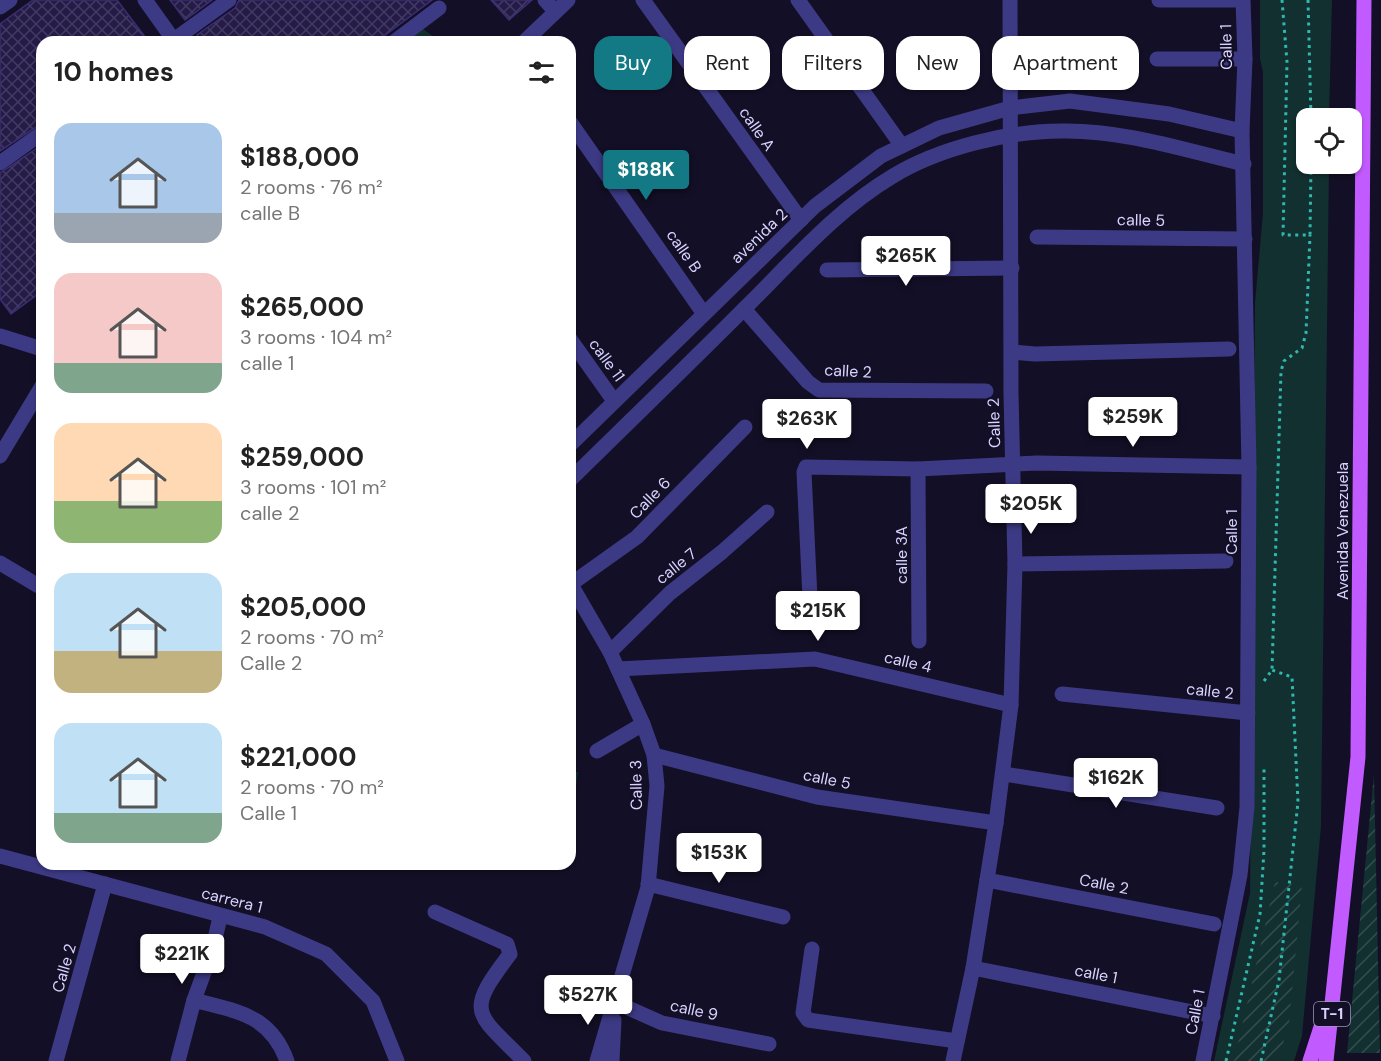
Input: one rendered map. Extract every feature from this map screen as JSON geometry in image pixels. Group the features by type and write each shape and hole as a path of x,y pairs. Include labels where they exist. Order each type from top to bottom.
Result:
{"main road":[{"name":"Avenida Venezuela","path":"1326,1061 1358,757 1364,0"},
{"path":"1310,1061 1337,966"}],"street":[{"path":"0,8 10,0"},
{"path":"145,0 170,36"},
{"path":"180,36 229,0"},
{"path":"528,36 550,5 568,0"},
{"name":"calle A","path":"643,0 801,220"},
{"path":"798,0 902,146"},
{"name":"Calle 2","path":"1010,0 1010,36"},
{"path":"1159,0 1242,0"},
{"name":"Calle 1","path":"1203,1061 1240,875 1247,807 1249,467 1242,131 1245,59 1242,0"},
{"path":"402,36 439,8"},
{"path":"1157,58 1245,59"},
{"name":"Calle 2","path":"953,1061 973,968 1004,774 1011,705 1015,564 1010,90"},
{"name":"avenida 2","path":"576,440 801,220 881,156 939,128 1010,108 1070,101 1102,103 1169,114 1242,131"},
{"path":"576,474 830,223 893,176 947,149 1010,136 1059,130 1122,135 1244,164"},
{"name":"calle B","path":"576,131 704,314"},
{"path":"0,163 36,137"},
{"name":"calle 5","path":"1037,237 1245,239"},
{"path":"827,270 1012,268"},
{"name":"calle 2","path":"744,309 807,382 819,390 986,390"},
{"path":"0,336 36,347"},
{"name":"calle 11","path":"576,347 614,401"},
{"path":"1012,352 1035,354 1229,349"},
{"path":"0,456 36,407"},
{"name":"Calle 6","path":"576,580 637,537 745,427"},
{"name":"calle 2","path":"811,619 806,467 918,469 1014,464 1249,467"},
{"name":"calle 3A","path":"918,469 919,641"},
{"name":"calle 7","path":"610,652 670,593 722,552 767,512"},
{"name":"Calle 1","path":"1015,564 1226,561"},
{"path":"0,563 36,584"},
{"name":"Calle 3","path":"576,592 610,652 644,724 654,755 657,786 648,884 601,1060"},
{"name":"calle 4","path":"618,669 815,658 1011,705"},
{"name":"calle 2","path":"1062,694 1248,713"},
{"path":"597,750 644,724"},
{"name":"calle 5","path":"654,755 817,797 996,823"},
{"path":"1004,774 1217,808"},
{"name":"carrera 1","path":"0,856 36,866"},
{"name":"carrera 1","path":"52,870 220,917 265,927 326,954 373,1001 397,1061"},
{"name":"Calle 2","path":"987,880 1214,924"},
{"name":"Calle 2","path":"57,1061 105,884"},
{"path":"648,884 783,917"},
{"path":"435,912 507,944 510,954 485,987 480,1002 490,1029 524,1061"},
{"path":"178,1061 194,1000 213,948 220,917"},
{"path":"812,949 803,1013 808,1020 957,1041"},
{"name":"calle 1","path":"973,968 1213,1016"},
{"path":"194,1000 244,1014 265,1025 282,1047 287,1061"},
{"name":"calle 9","path":"615,1002 662,1023 769,1044"}],"path":[{"path":"1282,0 1287,62 1283,235 1310,235"},
{"path":"1308,0 1311,108"},
{"path":"1261,1061 1278,980 1298,802 1292,677 1272,670 1281,371 1284,361 1302,348 1306,333 1311,174"}],"green space":[{"path":"1260,0 1332,0 1329,108 1296,108 1296,174 1329,174 1321,826 1302,1036 1294,1061 1214,1061 1250,893 1255,303 1263,213 1263,72 1260,59"},
{"path":"423,29 433,36 414,36"},
{"path":"1374,774 1380,1053 1347,1053"},
{"path":"1275,882 1302,885 1289,1023 1278,1061 1234,1061"}],"building":[{"path":"33,0 117,0 144,36 36,36 36,127 0,151 0,24"},
{"path":"170,0 212,0 185,20"},
{"path":"239,0 432,0 384,36 198,36 235,8"},
{"path":"491,0 532,0 509,20"},
{"path":"36,149 36,295 11,314 0,299 0,173"}]}
